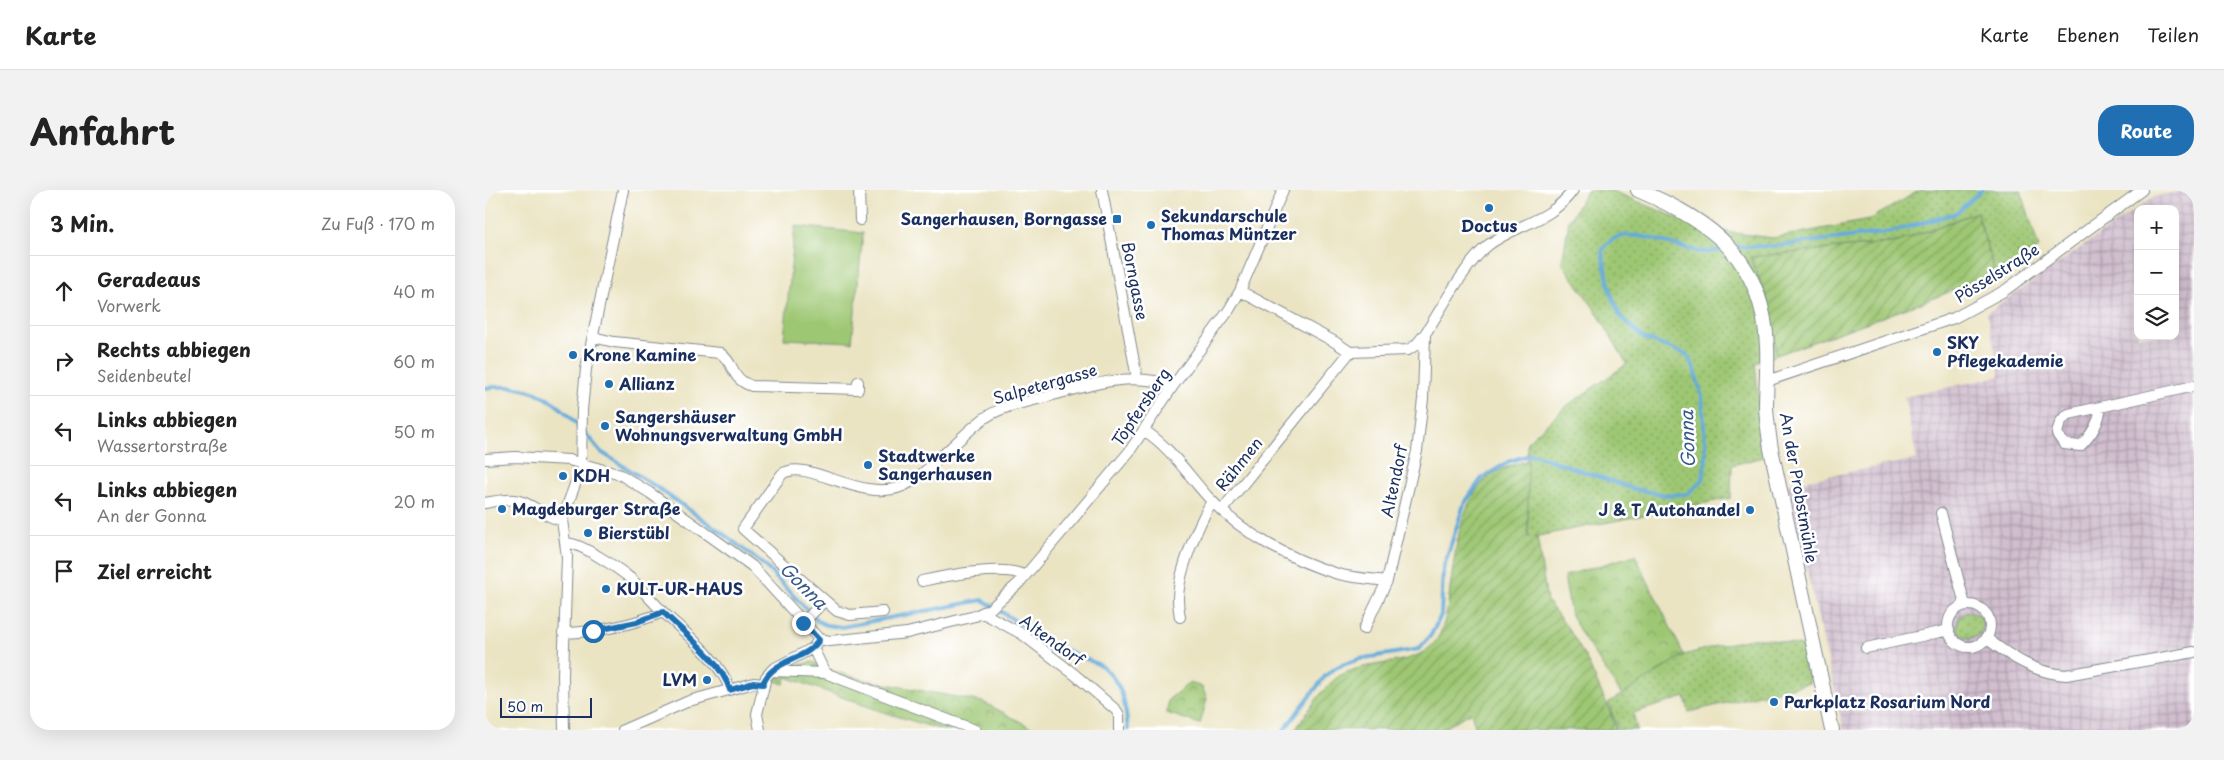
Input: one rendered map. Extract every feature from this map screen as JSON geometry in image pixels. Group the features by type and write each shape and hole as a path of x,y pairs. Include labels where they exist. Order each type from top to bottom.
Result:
{"street":[{"path":"564,730 563,633 567,557 562,520 582,462 582,413 586,368 623,190"},
{"path":"859,190 859,220"},
{"name":"Borngasse","path":"1102,190 1137,378"},
{"name":"Töpfersberg","path":"987,611 1025,576 1145,431 1173,386 1222,320 1240,291 1283,190"},
{"path":"1240,291 1350,352 1408,350 1416,345 1425,334 1476,257 1494,242 1554,211 1573,190"},
{"name":"An der Probstmühle","path":"1637,190 1688,213 1717,235 1734,253 1750,277 1763,305 1766,334 1766,407 1771,449 1832,730"},
{"name":"Pösselstraße","path":"1767,381 1954,318 2004,291 2142,190"},
{"name":"Altendorf","path":"1364,629 1387,581 1417,450 1423,400 1425,334"},
{"path":"593,337 614,342 720,352 728,360 738,379 752,386 858,389 858,382"},
{"name":"Rähmen","path":"1145,431 1167,450 1222,510 1350,352"},
{"name":"Salpetergasse","path":"821,604 743,529 782,474 788,470 805,471 869,490 900,487 918,476 983,419 1006,407 1084,386 1137,378 1155,380 1173,386"},
{"path":"2101,407 2100,418 2087,440 2080,446 2064,444 2057,434 2063,418 2077,412 2194,386"},
{"path":"485,459 515,456 582,462 613,472 629,480 729,549 760,574 806,620 825,674"},
{"path":"485,504 499,500 518,500 562,520"},
{"path":"1180,617 1178,598 1184,569 1213,501"},
{"path":"1222,510 1240,525 1275,547 1315,566 1340,574 1387,581"},
{"path":"1941,513 1965,606"},
{"path":"565,543 575,544 629,578 712,660 730,690"},
{"path":"922,581 1007,570 1019,572 1025,576"},
{"path":"806,620 821,604 851,615 883,612"},
{"path":"1965,606 1977,606 1987,614 1990,626 1986,638 1976,646 1963,646 1955,641 1949,630 1951,616 1956,609 1965,606"},
{"path":"760,730 757,714 766,677 771,671 816,644 907,633 987,611"},
{"name":"Altendorf","path":"987,611 1061,663 1116,710 1119,717 1119,730"},
{"path":"563,633 593,631 637,622 663,612"},
{"path":"1866,648 1949,630"},
{"path":"1986,638 2029,666 2053,674 2067,674 2194,652"},
{"path":"771,671 825,674 975,730"},
{"path":"623,730 689,701 753,683 763,684"}],"shaded area":[{"path":"2184,190 2194,190 2194,730 1844,730 1787,484 1917,459 1904,397 2000,376 1987,313 2134,210 2134,340 2179,340 2179,205 2142,205 2153,197"}],"green space":[{"path":"1588,190 1610,190 1704,229 1773,238 1869,220 1920,190 2021,190 2039,248 1995,274 1977,212 1898,242 1750,257 1766,295 1777,355 1755,363 1764,457 1732,465 1731,498 1528,538 1527,442 1568,405 1627,364 1596,311 1562,263 1569,220"},
{"path":"1977,212 1995,274 1777,355 1766,295 1750,257 1898,242"},
{"path":"795,226 863,233 852,342 784,339"},
{"path":"1528,460 1528,537 1537,536 1547,601 1570,631 1587,660 1611,714 1616,730 1476,730 1471,712 1441,730 1295,730 1318,697 1335,679 1347,672 1361,668 1407,659 1420,654 1432,646 1440,634 1444,623 1456,546 1470,502 1477,490 1490,476"},
{"path":"1635,555 1684,655 1622,695 1585,640 1571,615 1564,576"},
{"path":"1970,612 1979,616 1983,625 1979,634 1970,638 1961,634 1957,625 1961,616"},
{"path":"1751,639 1768,639 1802,646 1810,683 1689,712 1685,697 1633,713 1637,730 1618,730 1608,703 1684,655"},
{"path":"813,662 860,679 983,702 1036,730 942,730 880,711 786,677 784,684 775,681 780,668"},
{"path":"1190,682 1202,687 1207,699 1200,724 1167,713 1168,700"}],"waterway":[{"name":"Gonna","path":"1734,247 1775,246 1891,232 1956,213 1982,190"},
{"name":"Gonna","path":"1284,730 1326,675 1337,667 1359,659 1419,649 1431,635 1441,615 1443,569 1464,504 1482,478 1510,461 1533,454 1634,489 1667,495 1687,494 1702,481 1706,460 1702,396 1692,363 1686,354 1643,338 1620,316 1611,294 1602,252 1609,242 1620,237 1633,236 1702,252 1725,249"},
{"name":"Gonna","path":"485,388 513,387 538,394 560,407 579,427"},
{"name":"Gonna","path":"584,432 601,452 655,486 721,532 765,566 818,621 826,625 842,627 983,600 1048,642 1102,666 1119,687 1124,703 1128,730"}],"place":[{"name":"Doctus","path":"1489,208"},
{"name":"Sangerhausen, Borngasse","path":"1117,219"},
{"name":"Sekundarschule Thomas Müntzer","path":"1151,225"},
{"name":"SKY Pflegekademie","path":"1937,352"},
{"name":"Krone Kamine","path":"573,355"},
{"name":"Allianz","path":"609,384"},
{"name":"Sangershäuser Wohnungsverwaltung GmbH","path":"605,426"},
{"name":"Stadtwerke Sangerhausen","path":"868,465"},
{"name":"KDH","path":"563,476"},
{"name":"Magdeburger Straße","path":"502,509"},
{"name":"J & T Autohandel","path":"1750,510"},
{"name":"Bierstübl","path":"588,533"},
{"name":"KULT-UR-HAUS","path":"606,589"},
{"name":"LVM","path":"707,680"},
{"name":"Parkplatz Rosarium Nord","path":"1774,702"}],"route":[{"path":"593,631 637,622 663,612 712,660 730,690 753,683 763,684 773,669 813,648 819,640 803,623"}]}
